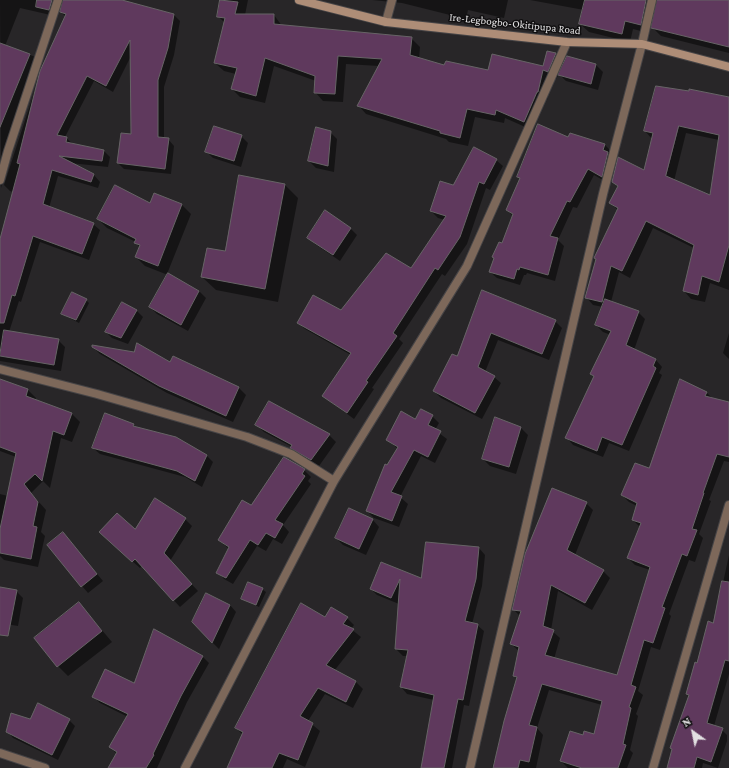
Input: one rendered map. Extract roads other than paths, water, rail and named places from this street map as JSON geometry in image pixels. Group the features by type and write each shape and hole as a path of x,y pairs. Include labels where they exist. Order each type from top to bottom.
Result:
{"street":[{"path":"0,180 8,151 58,0"},
{"name":"Ire-Legbogbo-Okitipupa Road","path":"299,0 386,22 567,42 642,44 729,67"},
{"path":"386,22 392,0"},
{"path":"470,768 603,194 652,0"},
{"path":"185,768 334,481 466,266 567,42"},
{"path":"0,369 97,394 247,437 291,454 334,481"},
{"path":"653,768 729,505"},
{"path":"0,752 45,768"}]}
